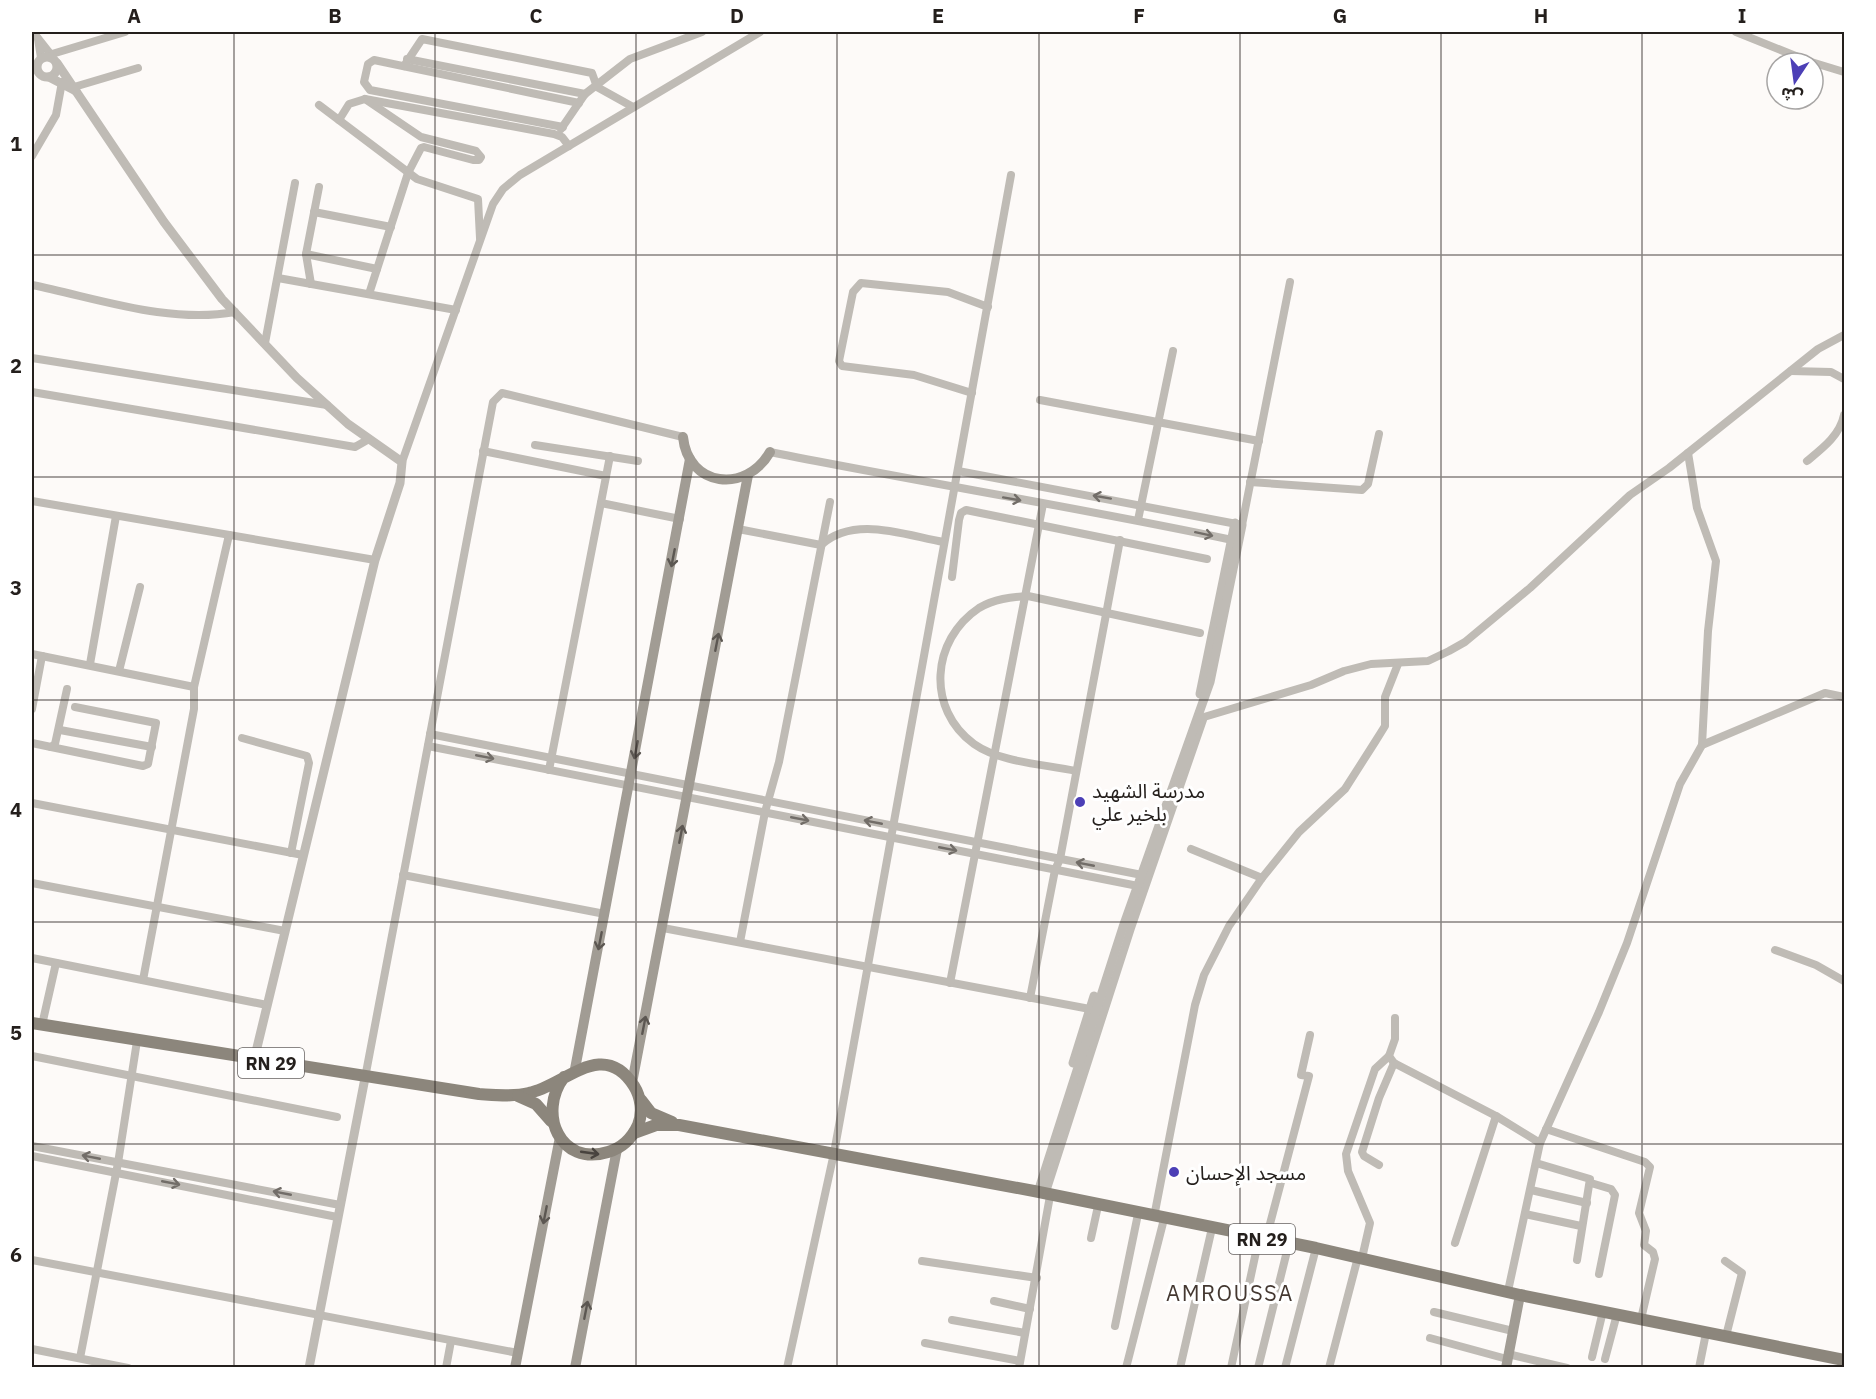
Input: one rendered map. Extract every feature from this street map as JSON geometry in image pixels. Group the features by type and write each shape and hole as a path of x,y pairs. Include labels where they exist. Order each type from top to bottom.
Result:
{"main road":[{"path":"683,437 690,459 702,472 713,478 731,480 748,475 757,470 770,452"},
{"path":"576,1069 690,459"},
{"path":"632,1083 691,786 748,475"},
{"name":"RN 29","path":"37,1024 457,1092 510,1095 539,1090 576,1069 585,1066 606,1066 616,1069 632,1083 639,1098 651,1113 679,1125"},
{"path":"553,1124 552,1099 564,1077"},
{"name":"RN 29","path":"510,1095 536,1104 567,1145 586,1154 607,1153 617,1149 634,1133 656,1125 679,1125 834,1153 1316,1248 1520,1294 1845,1360"},
{"path":"634,1133 640,1116 639,1098"},
{"path":"515,1368 560,1137"},
{"path":"575,1368 617,1149"},
{"path":"1507,1360 1520,1294"}],"street":[{"path":"37,61 54,58 125,32"},
{"path":"557,135 585,94 597,87 630,59 702,32"},
{"path":"254,1060 375,560 400,483 402,462 493,204 503,189 520,175 760,32"},
{"path":"1736,32 1808,61 1845,72"},
{"path":"35,33 164,222 222,299 327,405 369,440 402,462"},
{"path":"35,33 41,47 35,72 76,90 138,69"},
{"path":"406,62 422,39 592,73 597,87 633,107"},
{"path":"49,77 55,73 54,58"},
{"path":"563,127 370,90 365,86 368,64 374,60 406,62 585,94"},
{"path":"406,62 579,103"},
{"path":"32,156 56,115 62,82"},
{"path":"339,120 349,104 365,99 557,135 569,146"},
{"path":"365,99 421,137 480,153 479,160 473,160 424,147 408,173 369,294"},
{"path":"319,105 408,173 427,184 478,199 480,240"},
{"path":"786,1368 834,1153 1011,175"},
{"path":"265,343 295,183"},
{"path":"311,284 306,254 319,188"},
{"path":"314,212 391,227"},
{"path":"306,254 377,269"},
{"path":"278,278 456,310"},
{"path":"925,1343 1019,1364 1037,1278 1041,1193 1093,1010 1202,687 1259,441 1290,282"},
{"path":"972,393 914,375 842,366 839,361 853,292 861,283 948,292 988,307"},
{"path":"32,285 158,312 211,316 235,312"},
{"path":"1041,1193 1204,717 1311,685 1344,671 1371,664 1428,661 1465,642 1530,588 1630,495 1688,453 1818,349 1845,335"},
{"path":"1138,520 1173,351"},
{"path":"32,358 327,405"},
{"path":"1791,371 1831,372 1845,379"},
{"path":"32,392 355,447 369,440"},
{"path":"309,1368 493,402 502,393 683,437"},
{"path":"1040,400 1259,441"},
{"path":"1807,460 1828,443 1842,425 1845,415"},
{"path":"1250,482 1362,490 1368,484 1379,434"},
{"path":"535,445 638,460"},
{"path":"483,452 606,476"},
{"path":"770,452 955,489 1138,520 1235,541"},
{"path":"1508,1291 1540,1143 1599,1012 1627,943 1680,784 1702,745 1708,631 1716,561 1697,508 1688,453"},
{"path":"549,770 610,456"},
{"path":"958,471 1238,524"},
{"path":"32,501 375,560"},
{"path":"740,942 765,812 779,762 830,502"},
{"path":"601,503 680,519"},
{"path":"950,982 1043,504"},
{"path":"952,577 961,513 966,510 1039,523 1207,559"},
{"path":"90,664 117,516"},
{"path":"738,529 821,545 839,532 860,527 944,542"},
{"path":"142,980 194,709 194,687 229,535"},
{"path":"1030,998 1055,870 1060,859 1120,540"},
{"path":"119,671 140,587"},
{"path":"1076,771 994,755 974,744 959,730 940,694 942,655 962,621 981,607 1001,599 1025,596 1200,633"},
{"path":"32,654 194,687"},
{"path":"32,703 42,656"},
{"path":"1126,1368 1159,1218 1195,1005 1204,975 1229,926 1262,878 1299,832 1345,789 1364,762 1385,726 1385,697 1398,664"},
{"path":"51,747 60,730 67,689"},
{"path":"1702,745 1826,693 1845,697"},
{"path":"32,743 143,766 148,764 157,726 154,722 75,707"},
{"path":"60,730 152,747"},
{"path":"430,735 1139,874"},
{"path":"242,738 307,756 309,762 291,853"},
{"path":"428,746 1135,885"},
{"path":"32,803 303,855"},
{"path":"1191,849 1262,878"},
{"path":"403,875 605,914"},
{"path":"32,883 285,931"},
{"path":"663,928 1093,1010"},
{"path":"1775,950 1816,965 1845,981"},
{"path":"32,958 267,1005"},
{"path":"37,1024 56,963"},
{"path":"1379,1165 1364,1156 1362,1152 1391,1059 1395,1040 1395,1018"},
{"path":"1231,1368 1263,1239 1309,1076 1301,1075 1310,1035"},
{"path":"80,1358 118,1162 137,1041"},
{"path":"32,1056 337,1117"},
{"path":"1391,1059 1496,1116 1540,1143"},
{"path":"1329,1368 1370,1223 1348,1171 1346,1154 1375,1069 1391,1059"},
{"path":"1455,1243 1496,1116"},
{"path":"1546,1130 1645,1162 1650,1167 1639,1213 1646,1231 1644,1245 1653,1252 1655,1259 1641,1319"},
{"path":"32,1146 340,1205"},
{"path":"32,1156 337,1216"},
{"path":"1536,1163 1588,1177 1592,1182 1611,1189 1615,1195 1599,1274"},
{"path":"1577,1260 1581,1226 1592,1182"},
{"path":"247,1197 249,1186"},
{"path":"1531,1190 1587,1203"},
{"path":"1091,1238 1098,1206"},
{"path":"1115,1326 1138,1214"},
{"path":"1525,1214 1581,1226"},
{"path":"1180,1368 1212,1228"},
{"path":"1258,1368 1288,1243"},
{"path":"1285,1368 1316,1248"},
{"path":"32,1260 518,1353"},
{"path":"922,1260 1037,1278"},
{"path":"1725,1261 1742,1273 1726,1336"},
{"path":"994,1302 1030,1309"},
{"path":"1592,1357 1603,1311"},
{"path":"1434,1312 1513,1331"},
{"path":"1605,1359 1617,1314"},
{"path":"952,1320 1025,1333"},
{"path":"1699,1368 1706,1333"},
{"path":"1430,1338 1507,1360 1567,1368"},
{"path":"446,1368 451,1341"},
{"path":"32,1349 128,1368"}],"place":[{"name":"مدرسة الشهيد بلخير علي","path":"1080,802"},
{"name":"مسجد الإحسان","path":"1174,1172"}],"district":[{"name":"AMROUSSA","path":"1230,1292"}]}
